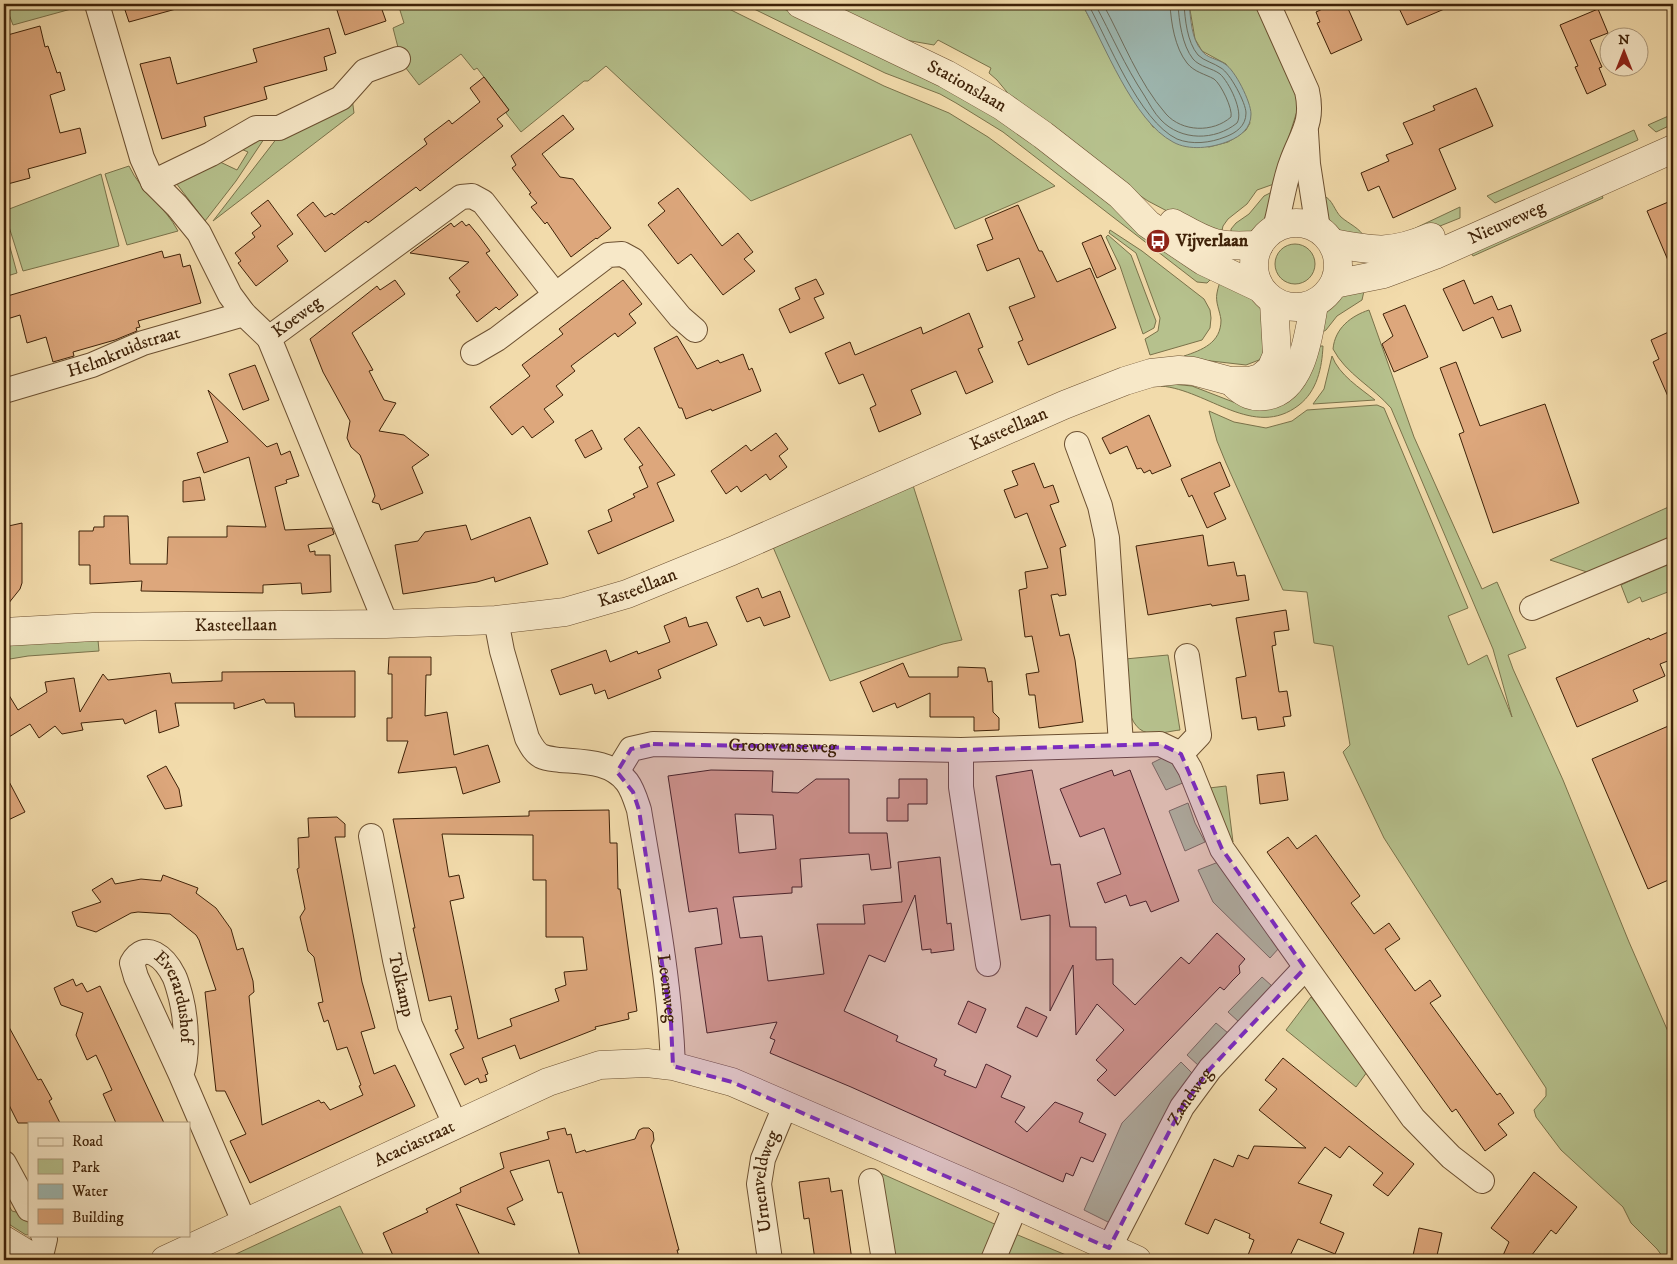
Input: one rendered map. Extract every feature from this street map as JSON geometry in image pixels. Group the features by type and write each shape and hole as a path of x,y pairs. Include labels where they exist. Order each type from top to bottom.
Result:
{"street":[{"path":"98,4 142,158 153,182 177,206 198,233 230,295 244,314 269,338"},
{"name":"Stationslaan","path":"800,4 946,74 1002,106 1043,135 1120,195 1148,224 1186,250 1267,295"},
{"path":"1268,4 1307,91 1309,106 1306,130 1308,164 1326,236 1337,253 1339,264 1334,284 1322,299 1301,308 1287,307 1267,295 1256,278 1254,267 1255,256 1267,237 1292,162 1306,130"},
{"path":"153,182 211,154 256,128 279,128 341,98 365,71 398,58"},
{"name":"Nieuweweg","path":"1326,236 1369,250 1398,249 1423,240 1673,131"},
{"name":"Nieuweweg","path":"1334,284 1384,274 1435,255 1673,150"},
{"name":"Stationslaan","path":"1120,195 1203,239 1230,245 1267,237"},
{"name":"Koeweg","path":"386,624 269,338 461,197 472,196 483,202 555,294"},
{"path":"1267,237 1286,224 1297,223 1308,224 1326,236"},
{"path":"473,353 497,339 608,255 622,254 633,260 680,317 695,330"},
{"name":"Kasteellaan","path":"4,632 93,627 386,624 496,620 565,612 627,594 732,551 1064,405 1125,381 1151,373 1179,370 1193,371 1230,381 1250,381 1260,378 1271,369 1275,362 1278,348 1267,295"},
{"name":"Kasteellaan","path":"1230,381 1245,394 1256,398 1270,396 1279,392 1290,382 1302,361 1314,304"},
{"name":"Helmkruidstraat","path":"4,391 92,365 143,343 244,314"},
{"path":"1077,444 1100,506 1107,538 1122,744"},
{"path":"1532,608 1673,549"},
{"name":"Leemweg","path":"496,620 502,651 527,738 533,750 541,756 552,759 598,763 617,772 633,792 639,810 658,928 671,1023 673,1066"},
{"path":"1187,656 1199,735 1181,754 1190,769 1222,849 1413,1118 1451,1157 1482,1181"},
{"name":"Grootvenseweg","path":"617,772 631,749 653,744 961,750 1160,744 1181,754"},
{"path":"961,750 961,787 988,964"},
{"name":"Tolkamp","path":"371,836 394,960 410,1025 456,1126"},
{"name":"Zandweg","path":"1109,1248 1182,1108 1210,1069 1305,968"},
{"name":"Acaciastraat","path":"165,1260 548,1082 600,1065 647,1063 673,1066"},
{"path":"673,1066 732,1082 1016,1205 1137,1260"},
{"path":"181,1075 245,1224"},
{"name":"Urnenveldweg","path":"770,1260 759,1184 763,1158 785,1106"},
{"path":"4,1163 28,1207"},
{"path":"871,1180 884,1260"},
{"path":"993,1260 1016,1205"},
{"path":"4,1240 39,1260 45,1239 44,1236"}],"highlighted area":[{"path":"653,744 961,750 1160,744 1181,754 1222,849 1305,968 1210,1069 1182,1107 1109,1248 732,1082 673,1066 671,1023 639,810 633,792 617,772 631,749"}],"green space":[{"path":"5,4 81,4 82,6 13,25"},
{"path":"398,4 719,4 884,86 949,113 988,137 1055,186 955,229 911,134 751,201 606,66 588,81 584,81 521,132 506,113 509,110 477,68 474,70 461,54 419,85 402,63 393,28 404,23"},
{"path":"754,4 774,4 991,111 1211,279 1207,283 1197,282 1003,132 956,103 940,94 885,73 752,8"},
{"path":"825,4 1082,4 1128,91 1153,127 1209,147 1228,142 1246,130 1250,123 1226,64 1202,51 1195,39 1189,4 1256,4 1292,83 1298,108 1274,184 1257,190 1247,204 1228,219 1223,226 1221,235 1186,221 1148,201 1117,180 1016,103 989,73 991,68 938,40 934,45 894,38"},
{"path":"352,98 354,113 213,221 284,129"},
{"path":"1673,114 1673,124 1656,132 1648,125"},
{"path":"270,130 236,181 205,221 176,183 218,161 237,170 248,152 232,145"},
{"path":"1634,130 1638,140 1495,203 1487,196"},
{"path":"129,166 140,184 167,214 178,231 127,245 105,174"},
{"path":"101,174 119,246 23,271 4,211"},
{"path":"1599,188 1603,198 1473,256 1467,246"},
{"path":"1270,193 1275,194 1266,217 1258,227 1247,233 1231,234 1231,229 1236,223 1249,214 1264,196"},
{"path":"1324,196 1341,217 1357,229 1365,238 1338,231 1328,221"},
{"path":"1460,207 1460,218 1430,230 1407,232"},
{"path":"4,225 17,273 4,277"},
{"path":"1110,230 1142,251 1204,299 1210,310 1211,318 1210,328 1202,340 1150,355 1145,339 1158,331 1160,318 1136,253 1109,233"},
{"path":"1108,235 1131,255 1156,321 1154,328 1143,334 1120,266 1106,237"},
{"path":"1295,244 1309,250 1315,264 1309,278 1295,284 1281,278 1275,264 1281,250"},
{"path":"1222,277 1256,299 1264,311 1263,355 1259,360 1246,365 1185,358 1184,356 1204,348 1218,334 1221,320 1217,296"},
{"path":"1364,291 1362,300 1337,316 1326,330 1321,333 1324,309 1342,296"},
{"path":"1369,310 1414,437 1482,589 1497,582 1526,648 1508,655 1513,669 1563,780 1629,942 1673,1043 1673,1260 1665,1260 1657,1249 1631,1223 1623,1207 1561,1150 1536,1117 1534,1110 1546,1096 1546,1088 1384,838 1343,752 1350,745 1333,646 1314,643 1307,592 1283,590 1217,441 1209,411 1234,422 1266,428 1292,421 1307,410 1377,405 1384,408 1468,608 1448,616 1468,665 1487,655 1512,717 1493,649 1391,408 1345,366 1333,349 1337,335 1345,324 1350,319"},
{"path":"1313,346 1323,346 1320,371 1314,386 1299,405 1282,414 1265,417 1248,415 1179,389 1161,386 1162,383 1192,386 1241,405"},
{"path":"1332,356 1345,375 1375,400 1313,404 1324,389"},
{"path":"911,479 962,640 943,644 830,681 770,540"},
{"path":"1673,505 1673,536 1590,573 1550,560"},
{"path":"1673,561 1673,590 1642,602 1640,597 1628,603 1621,585"},
{"path":"98,640 99,651 28,656 4,660 4,644"},
{"path":"1168,655 1180,730 1148,733 1140,729 1134,722 1130,712 1127,702 1125,659"},
{"path":"1164,757 1173,762 1185,782 1166,790 1152,763"},
{"path":"1226,786 1233,842 1220,822 1209,788"},
{"path":"1188,803 1195,823 1205,842 1185,851 1169,811"},
{"path":"1221,861 1245,903 1279,948 1270,958 1213,902 1198,870"},
{"path":"1262,977 1272,986 1239,1022 1228,1012"},
{"path":"1311,997 1370,1068 1356,1087 1286,1030"},
{"path":"1216,1023 1228,1033 1199,1066 1187,1055"},
{"path":"1181,1062 1193,1074 1112,1224 1084,1210 1122,1123"},
{"path":"878,1172 999,1226 985,1260 890,1260"},
{"path":"4,1197 12,1211 24,1214 28,1223 28,1234 26,1235 4,1221"},
{"path":"340,1206 366,1260 223,1260"},
{"path":"1013,1233 1078,1260 1002,1260"}],"water":[{"path":"1082,4 1189,4 1192,29 1198,46 1204,53 1229,67 1238,79 1251,114 1247,127 1238,137 1201,148 1179,145 1159,132 1132,99"}],"building":[{"path":"123,4 176,4 176,9 129,22"},
{"path":"335,4 380,4 386,21 345,35"},
{"path":"1333,4 1346,4 1362,40 1331,54 1317,23 1320,22 1316,12"},
{"path":"1397,4 1456,4 1407,25"},
{"path":"1598,9 1606,28 1600,28 1600,36 1590,40 1600,62 1600,78 1603,78 1606,85 1587,94 1575,67 1578,66 1560,25"},
{"path":"40,26 45,47 48,46 57,73 60,72 65,90 50,95 60,133 80,128 86,153 28,169 30,178 4,185 4,36"},
{"path":"329,28 336,53 324,57 327,70 264,87 267,99 204,117 206,126 162,139 140,64 170,57 177,84 257,62 253,49"},
{"path":"484,77 509,110 497,119 503,126 420,191 416,187 325,252 297,215 313,202 325,217 332,213 334,215 427,144 424,139 449,120 452,124 480,102 470,88"},
{"path":"1476,88 1493,126 1439,149 1456,189 1393,218 1379,186 1368,191 1361,173 1389,161 1386,155 1413,144 1403,123 1435,110 1433,106"},
{"path":"563,115 574,129 542,154 560,177 573,179 611,228 571,257 547,222 545,224 531,207 537,203 512,168 516,165 511,156"},
{"path":"678,188 722,246 738,233 753,252 744,259 755,271 723,295 691,254 678,264 648,225 665,211 658,203"},
{"path":"268,200 293,234 277,246 288,261 256,286 238,263 241,261 235,253 255,237 252,233 261,226 251,213"},
{"path":"1673,200 1673,272 1647,211"},
{"path":"1018,205 1039,251 1042,251 1057,282 1090,268 1116,328 1028,365 1018,342 1023,340 1009,307 1035,297 1019,258 987,271 977,245 993,239 985,219"},
{"path":"462,221 466,226 469,224 479,236 490,251 486,253 518,295 499,310 496,307 477,322 456,295 460,292 449,278 469,262 410,253 451,223 454,227"},
{"path":"1101,235 1116,269 1097,278 1082,243"},
{"path":"162,251 164,258 180,254 183,267 190,265 201,303 138,321 140,327 136,328 137,331 115,340 73,352 74,356 53,362 46,337 27,343 20,315 4,320 4,297"},
{"path":"816,279 824,294 814,298 824,318 790,333 779,309 800,299 795,288"},
{"path":"395,280 405,294 352,333 373,370 369,371 384,400 396,403 379,431 404,435 429,455 412,467 423,493 381,510 379,504 372,502 375,496 360,455 351,447 347,438 350,421 323,372 310,339 377,286 380,290"},
{"path":"623,280 642,304 629,314 636,323 618,337 615,333 571,366 575,371 556,386 563,395 544,409 554,422 532,438 523,426 512,435 490,407 530,376 522,365 563,334 559,329"},
{"path":"1464,280 1474,304 1492,296 1498,310 1511,305 1521,331 1502,338 1493,317 1463,331 1443,289"},
{"path":"1405,305 1428,357 1394,372 1382,344 1393,336 1383,314"},
{"path":"969,313 983,347 978,349 993,382 966,394 956,371 911,390 921,414 879,432 870,408 876,405 863,374 839,384 825,353 850,342 855,355 921,327 923,334"},
{"path":"1673,330 1673,408 1653,362 1659,359 1651,340"},
{"path":"677,336 697,369 718,360 720,363 743,354 749,370 752,368 761,391 712,411 711,409 686,419 682,408 679,408 654,348"},
{"path":"1456,362 1480,426 1545,404 1579,503 1493,533 1459,434 1464,432 1440,368"},
{"path":"255,365 269,400 243,410 229,374"},
{"path":"208,390 267,447 277,443 281,455 290,451 299,476 286,480 287,483 275,487 285,530 332,528 334,534 308,545 310,552 315,551 315,555 330,555 331,592 302,594 301,583 263,585 263,593 141,591 142,581 90,584 90,565 79,565 79,531 93,531 94,527 104,527 104,516 128,516 130,564 167,564 168,537 227,537 227,526 266,527 249,457 204,473 197,453 228,442"},
{"path":"1149,415 1171,466 1152,474 1150,470 1144,473 1141,468 1137,469 1127,446 1110,454 1102,438"},
{"path":"639,427 675,475 657,483 674,521 598,554 588,531 612,521 608,510 635,497 633,494 648,487 639,467 643,465 624,439"},
{"path":"592,430 602,449 585,458 575,440"},
{"path":"776,433 788,449 779,456 787,467 770,480 766,474 741,492 737,486 726,494 711,471 746,445 751,451"},
{"path":"1220,462 1230,486 1214,493 1226,519 1207,528 1192,495 1189,497 1181,479"},
{"path":"1034,463 1044,488 1053,485 1059,502 1050,505 1066,546 1060,548 1066,595 1051,595 1060,636 1069,634 1075,660 1083,722 1039,728 1035,695 1029,695 1026,674 1039,672 1032,636 1025,637 1019,590 1027,588 1025,572 1048,568 1027,513 1015,518 1004,490 1018,485 1012,471"},
{"path":"200,477 205,500 183,502 183,481"},
{"path":"530,517 548,564 495,582 494,577 477,582 403,594 395,545 418,541 425,532 466,525 471,540"},
{"path":"22,523 22,583 20,589 4,609 4,527"},
{"path":"1203,535 1208,566 1234,562 1237,576 1245,575 1249,600 1212,606 1211,604 1148,615 1136,546"},
{"path":"758,588 762,598 780,591 790,617 764,626 760,617 747,622 736,597"},
{"path":"1286,610 1289,630 1274,632 1276,645 1272,646 1279,692 1287,691 1291,716 1283,717 1285,726 1258,730 1256,717 1242,719 1236,678 1246,676 1236,618"},
{"path":"686,617 689,627 707,622 717,645 658,670 661,678 608,699 605,690 595,694 592,684 560,695 551,670 606,650 610,662 637,651 638,654 670,642 664,626"},
{"path":"1673,630 1673,659 1660,664 1665,676 1633,690 1638,701 1577,727 1556,678 1649,638 1650,640"},
{"path":"389,657 431,657 431,675 426,675 425,716 447,712 454,755 488,745 500,782 463,794 456,767 398,773 408,741 387,741 387,718 392,718 392,674 388,674"},
{"path":"903,663 909,677 958,677 958,667 985,668 988,682 992,681 993,712 999,718 999,730 974,731 974,717 930,717 930,693 897,708 895,703 873,712 860,682"},
{"path":"355,671 355,717 295,717 294,703 266,703 264,699 234,709 234,703 175,703 179,726 159,733 156,710 125,724 123,719 81,723 83,730 62,734 55,726 39,738 30,724 4,740 4,687 18,710 47,692 45,682 74,678 80,712 103,674 108,680 170,673 172,683 222,681 222,672"},
{"path":"1673,724 1673,878 1648,889 1592,759"},
{"path":"166,766 179,789 182,806 165,809 147,776"},
{"path":"711,770 773,771 772,792 798,793 816,779 849,779 849,833 887,833 891,868 871,870 869,854 800,859 802,887 792,887 792,893 733,897 740,938 762,936 768,981 824,974 817,924 865,924 863,905 902,902 898,862 940,857 947,924 951,923 954,950 931,953 931,949 922,950 915,895 885,962 869,955 844,1011 898,1036 896,1041 937,1059 934,1066 946,1071 944,1075 976,1088 986,1064 1011,1076 1001,1097 1025,1107 1015,1122 1027,1132 1055,1102 1083,1113 1079,1122 1106,1134 1093,1162 1081,1157 1073,1176 1066,1173 1063,1182 851,1087 770,1053 775,1040 770,1038 777,1022 707,1033 695,948 722,944 717,908 689,912 668,776","holes":["735,814 773,815 776,849 739,853"]},
{"path":"1032,770 1051,865 1060,864 1070,927 1096,927 1096,960 1113,959 1113,984 1135,1005 1181,957 1189,964 1217,933 1245,959 1239,966 1240,973 1224,990 1220,987 1115,1096 1097,1080 1107,1070 1096,1060 1124,1030 1097,1004 1076,1035 1073,965 1050,1011 1050,915 1021,920 996,776"},
{"path":"1112,770 1114,776 1130,770 1179,901 1151,912 1146,901 1130,906 1126,895 1105,903 1097,883 1121,874 1104,828 1080,837 1060,789"},
{"path":"4,772 25,812 4,822"},
{"path":"1284,772 1288,800 1260,804 1257,775"},
{"path":"899,779 927,779 927,804 908,804 908,821 887,821 887,798 899,798"},
{"path":"609,810 610,843 617,843 618,889 620,889 637,1011 628,1013 629,1019 595,1027 596,1029 520,1059 515,1045 482,1058 488,1074 485,1075 487,1081 480,1083 478,1078 465,1085 450,1054 464,1048 455,1030 458,1029 451,996 429,1001 413,928 415,928 393,819 529,816 529,811","holes":["442,834 533,835 533,880 546,880 546,937 583,937 587,970 564,972 566,985 555,989 559,1001 510,1019 512,1026 478,1039 450,901 464,898 459,875 449,877"]},
{"path":"337,817 345,824 345,837 335,837 362,982 375,1028 361,1032 374,1074 395,1065 415,1106 250,1183 230,1141 246,1134 225,1091 216,1091 205,992 216,990 196,935 170,914 131,913 96,932 77,926 72,912 101,902 92,890 112,878 115,884 141,879 161,881 163,875 198,888 196,893 216,908 231,929 237,950 243,948 253,981 254,992 249,996 262,1125 319,1100 321,1103 324,1102 330,1110 363,1095 347,1047 337,1050 328,1020 324,1022 318,1003 323,1002 314,957 308,951 300,917 305,909 297,869 299,868 298,838 309,837 308,818"},
{"path":"1316,835 1360,896 1351,903 1374,934 1389,923 1400,939 1385,949 1415,991 1430,980 1441,996 1430,1003 1497,1095 1500,1093 1514,1113 1498,1124 1507,1135 1485,1151 1456,1109 1452,1112 1267,852 1288,837 1297,849"},
{"path":"73,979 76,986 82,983 87,992 100,986 164,1122 116,1122 103,1094 112,1090 104,1072 96,1055 87,1060 76,1035 83,1013 61,1005 54,988"},
{"path":"968,1001 986,1009 976,1033 958,1024"},
{"path":"1026,1007 1047,1017 1037,1037 1017,1027"},
{"path":"4,1018 38,1080 41,1079 52,1099 49,1101 60,1122 18,1123 4,1095"},
{"path":"1283,1058 1414,1164 1388,1196 1373,1185 1383,1173 1349,1146 1340,1158 1325,1147 1298,1183 1332,1195 1320,1223 1344,1233 1335,1254 1298,1239 1288,1260 1246,1260 1254,1240 1249,1238 1250,1234 1215,1219 1208,1234 1185,1224 1214,1159 1233,1167 1238,1155 1248,1159 1254,1146 1306,1148 1259,1110 1277,1089 1265,1080"},
{"path":"565,1128 567,1135 571,1134 576,1153 635,1139 639,1130 643,1128 649,1128 653,1132 654,1140 651,1146 679,1250 677,1250 679,1257 667,1260 581,1260 562,1192 558,1193 549,1160 510,1171 523,1200 507,1208 515,1225 456,1204 482,1260 395,1260 383,1233 428,1212 426,1209 461,1192 460,1188 504,1168 500,1153 549,1139 547,1132"},
{"path":"1534,1172 1577,1207 1556,1234 1551,1230 1528,1260 1501,1260 1509,1242 1491,1228"},
{"path":"829,1178 831,1192 842,1190 852,1260 815,1260 809,1218 804,1219 799,1182"},
{"path":"1419,1228 1442,1233 1436,1260 1412,1260"}],"place":[{"name":"Vijverlaan","path":"1158,241"}]}
